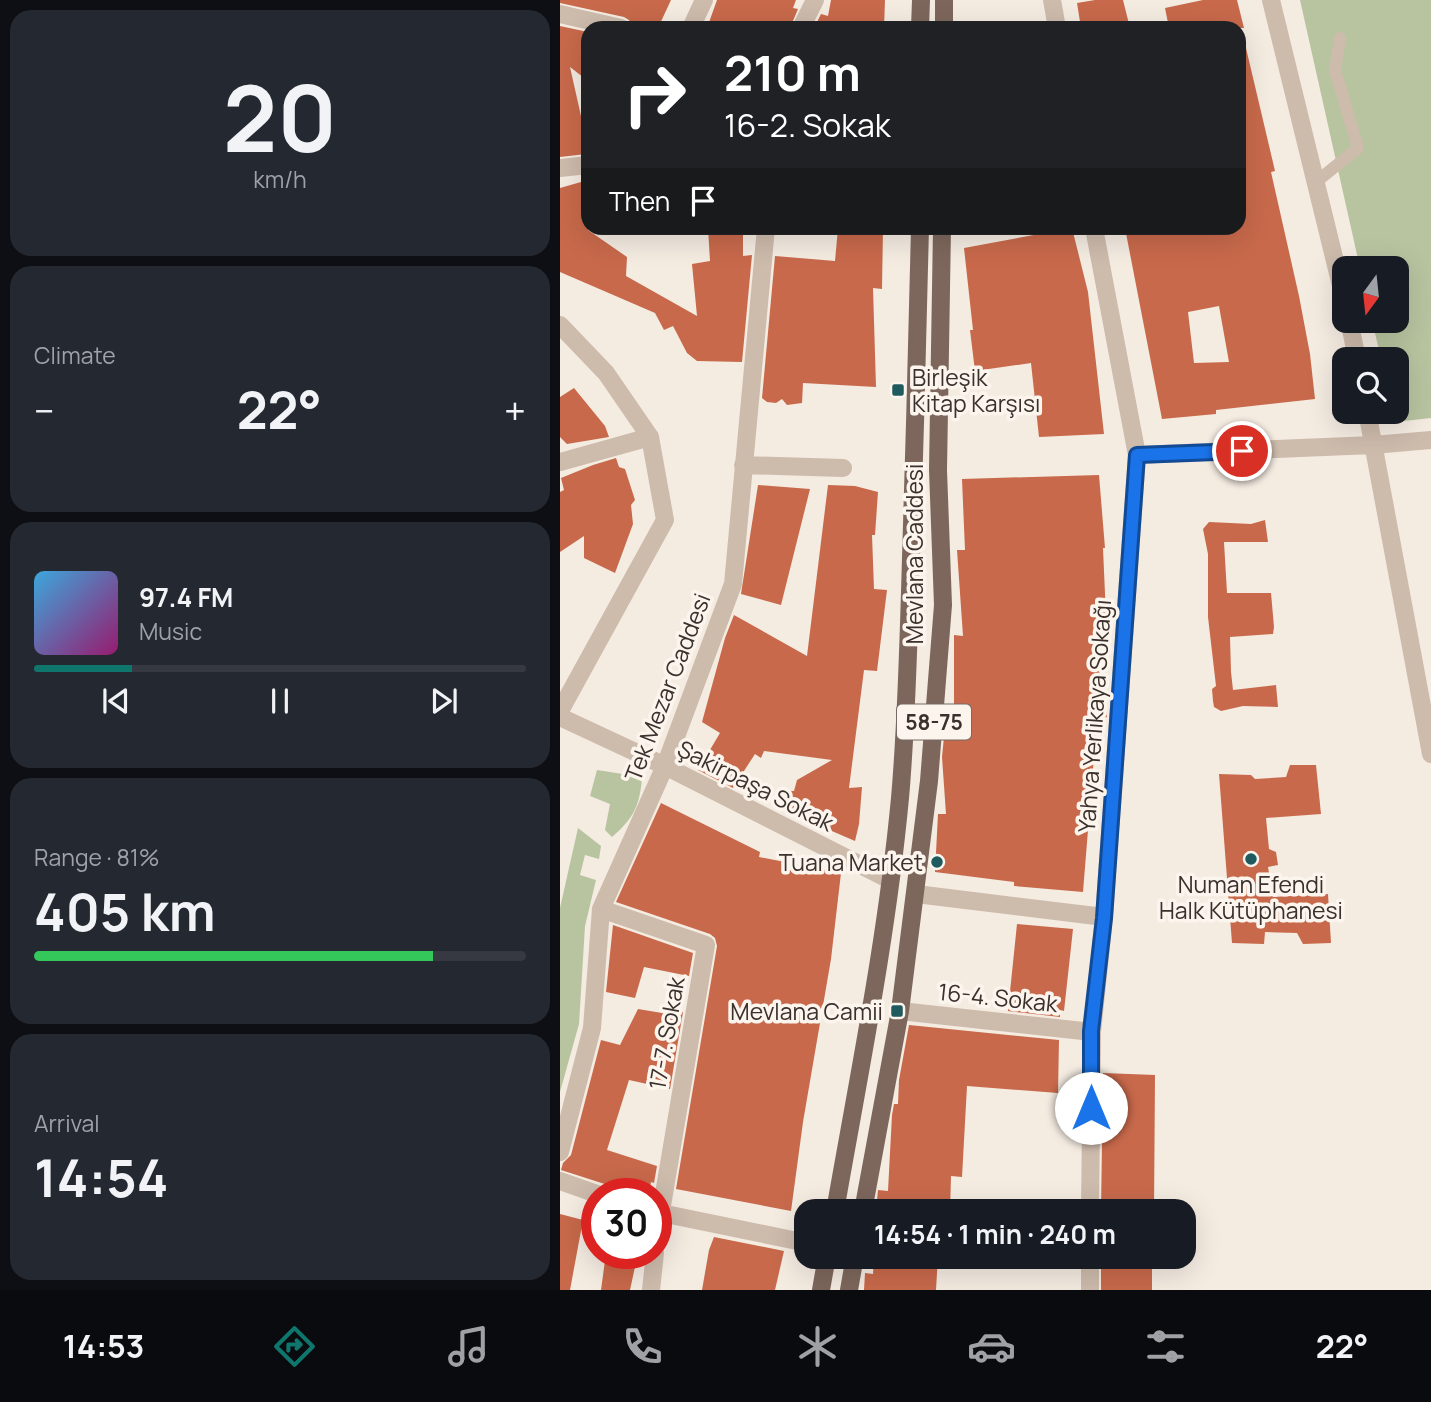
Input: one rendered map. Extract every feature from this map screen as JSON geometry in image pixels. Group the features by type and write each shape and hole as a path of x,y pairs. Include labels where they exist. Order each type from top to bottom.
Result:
{"main road":[{"path":"920,0 920,21"},
{"path":"944,0 944,21"},
{"name":"Mevlana Caddesi","path":"837,1199 890,880 905,733 920,235"},
{"name":"Mevlana Caddesi","path":"865,1199 900,1011 916,894 929,781 943,605 938,470 942,235"},
{"path":"821,1290 825,1269"},
{"path":"849,1290 853,1269"}],"street":[{"path":"694,21 704,0"},
{"path":"804,21 815,0"},
{"path":"1052,0 1056,21"},
{"path":"1271,0 1334,256"},
{"path":"560,14 590,21"},
{"path":"560,167 581,166"},
{"name":"Tek Mezar Caddesi","path":"560,1152 592,1028 601,909 665,766 733,584 765,235"},
{"name":"Yahya Yerlikaya Sokağı","path":"1090,1199 1091,1031 1104,918 1137,455 1095,235"},
{"path":"560,325 606,373 650,437 665,520 560,712"},
{"path":"1369,424 1431,754"},
{"path":"560,462 650,437"},
{"path":"1137,455 1431,440"},
{"path":"743,465 843,468"},
{"name":"Şakirpaşa Sokak","path":"560,717 665,766 890,880"},
{"path":"916,894 1104,918"},
{"name":"17-7. Sokak","path":"601,909 706,945 664,1178"},
{"name":"16-4. Sokak","path":"900,1011 1091,1031"},
{"path":"560,1181 581,1188"},
{"path":"672,1216 794,1240"},
{"path":"651,1290 653,1269"},
{"path":"1090,1269 1090,1290"}],"lane":[{"path":"1316,182 1358,148 1335,70 1340,38"}],"green space":[{"path":"1300,0 1431,0 1431,418 1409,420 1409,347 1378,347 1375,333 1409,333 1409,256 1357,256"},
{"path":"597,770 642,777 634,811 612,837 605,830 610,804 590,796"},
{"path":"578,828 601,846 599,859 585,855 580,875 596,880 585,926 579,1024 560,1092 560,908"}],"building":[{"path":"560,0 671,0 661,21 629,21 624,17 560,3"},
{"path":"717,0 796,0 793,8 798,9 793,21 710,21"},
{"path":"831,0 885,0 884,21 818,21 821,14 828,16"},
{"path":"1123,0 1128,21 1080,21 1077,3"},
{"path":"1203,0 1237,0 1242,21 1168,21 1165,8"},
{"path":"560,26 581,30 581,76 570,67 581,116 581,155 560,157"},
{"path":"1246,48 1275,171 1271,172 1299,296 1315,399 1162,419 1126,235 1246,235","holes":["1219,306 1229,362 1194,363 1188,312"]},
{"path":"581,182 581,235 595,235 627,257 626,276 697,316 692,264 710,261 708,235 743,235 743,256 752,255 742,362 697,361 687,353 673,326 664,330 655,313 560,272 560,188"},
{"path":"837,235 883,235 882,289 873,288 876,387 803,383 802,403 787,405 782,399 776,403 767,402 762,398 775,256 835,261"},
{"path":"1034,235 1074,235 1088,292 1104,434 1039,437 1031,363 975,371 964,248"},
{"path":"574,388 605,426 609,437 567,444 560,437 560,397"},
{"path":"616,458 619,467 625,469 635,500 631,505 633,524 615,573 584,558 584,536 560,552 560,492 564,490 561,478"},
{"path":"1099,475 1105,548 1107,640 1097,640 1107,717 1097,719 1083,892 1014,886 1014,882 935,872 938,814 946,814 942,757 945,727 954,727 954,635 963,636 957,550 965,550 962,479"},
{"path":"758,485 810,489 781,605 741,594"},
{"path":"828,485 855,486 878,492 875,535 872,535 874,589 887,590 877,671 864,670 849,788 862,787 855,841 790,813 790,791 794,791 797,780 832,760 764,751 761,758 755,754 733,788 698,770 720,733 702,722 734,615 807,656"},
{"path":"1265,520 1268,542 1224,542 1227,593 1271,593 1274,627 1273,634 1230,637 1231,672 1233,690 1276,685 1278,707 1243,706 1221,711 1214,707 1213,701 1212,689 1216,686 1208,617 1208,554 1203,529 1209,522 1251,524"},
{"name":"Numan Efendi Halk Kütüphanesi","path":"1290,765 1316,765 1321,814 1266,818 1269,849 1276,852 1278,865 1268,867 1273,897 1328,894 1331,943 1303,944 1297,933 1265,932 1264,944 1232,943 1219,774 1251,775 1255,779 1286,777"},
{"path":"661,803 760,852 759,857 841,873 831,959 803,1122 791,1211 676,1189 717,946 715,938 710,934 616,902"},
{"path":"1017,924 1073,929 1064,1011 1060,1010 1060,1017 1008,1011"},
{"path":"613,925 693,953 689,976 644,967 635,998 606,992"},
{"path":"638,1009 668,1014 670,1010 683,1012 670,1089 629,1080 607,1150 657,1166 655,1178 586,1178 561,1170 563,1163 571,1155 601,1040 620,1045"},
{"path":"909,1025 1059,1040 1058,1093 967,1086 962,1177 951,1176 950,1199 877,1199 878,1190 888,1191 892,1115 894,1104 898,1104 899,1080"},
{"path":"1103,1073 1155,1075 1154,1199 1101,1199"},
{"path":"560,1214 581,1219 581,1231 570,1290 560,1290"},
{"path":"714,1237 784,1251 775,1290 702,1290"},
{"path":"604,1269 635,1269 630,1290 601,1290"},
{"path":"873,1269 937,1269 936,1290 864,1290 865,1273 873,1274"},
{"path":"1101,1269 1152,1269 1152,1290 1101,1290"}],"place":[{"name":"Birleşik Kitap Karşısı","path":"898,390"},
{"name":"Numan Efendi Halk Kütüphanesi","path":"1251,859"},
{"name":"Tuana Market","path":"937,862"},
{"name":"Mevlana Camii","path":"897,1011"}],"route":[{"path":"1091,1108 1091,1031 1104,918 1137,455 1242,451"}]}
